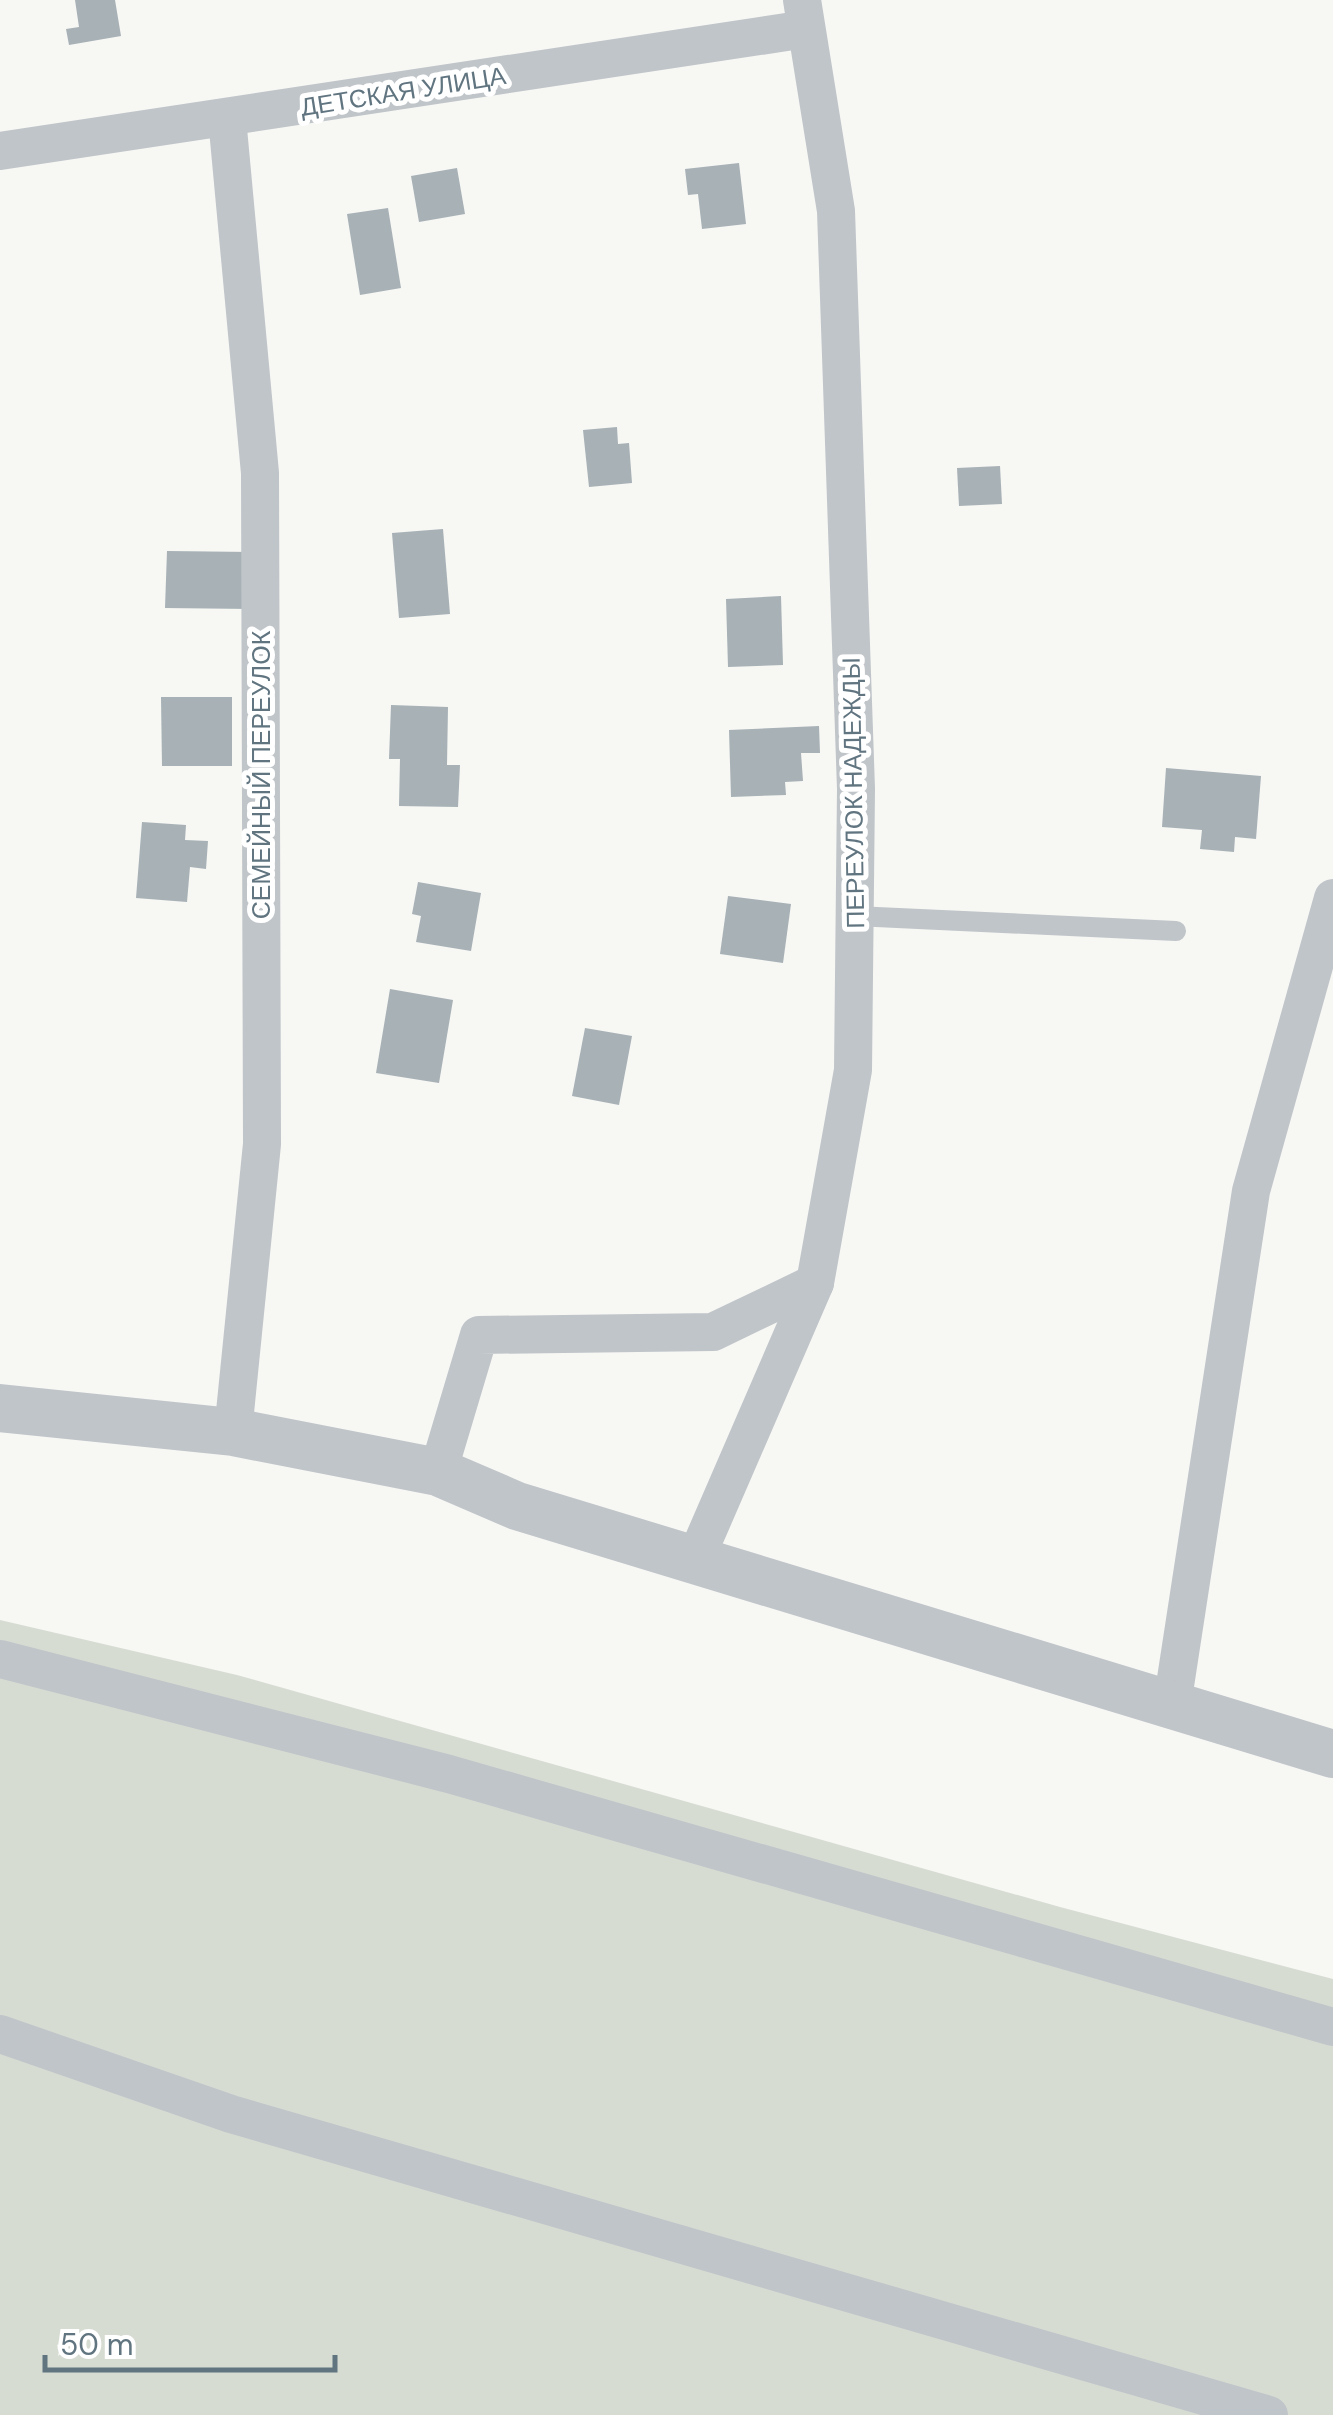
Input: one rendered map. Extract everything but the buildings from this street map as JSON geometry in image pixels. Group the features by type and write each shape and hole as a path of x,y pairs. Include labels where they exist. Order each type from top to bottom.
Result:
{"street":[{"name":"ДЕТСКАЯ УЛИЦА","path":"0,151 227,118 804,14"},
{"name":"ПЕРЕУЛОК НАДЕЖДЫ","path":"695,1560 815,1283 853,1070 856,769 836,211 804,14"},
{"name":"СЕМЕЙНЫЙ ПЕРЕУЛОК","path":"227,118 260,473 262,1144 233,1432"},
{"path":"1172,1705 1252,1191 1333,898"},
{"path":"438,1472 479,1334 713,1332 815,1283"},
{"path":"0,1408 233,1432 438,1472 517,1506 1333,1754"},
{"path":"0,1659 449,1774 1333,2028"},
{"path":"0,2034 231,2114 1269,2415"}],"lane":[{"path":"854,916 1176,930"}],"shaded area":[{"path":"0,1620 237,1675 1060,1907 1333,1979 1333,2415 0,2415"}]}
